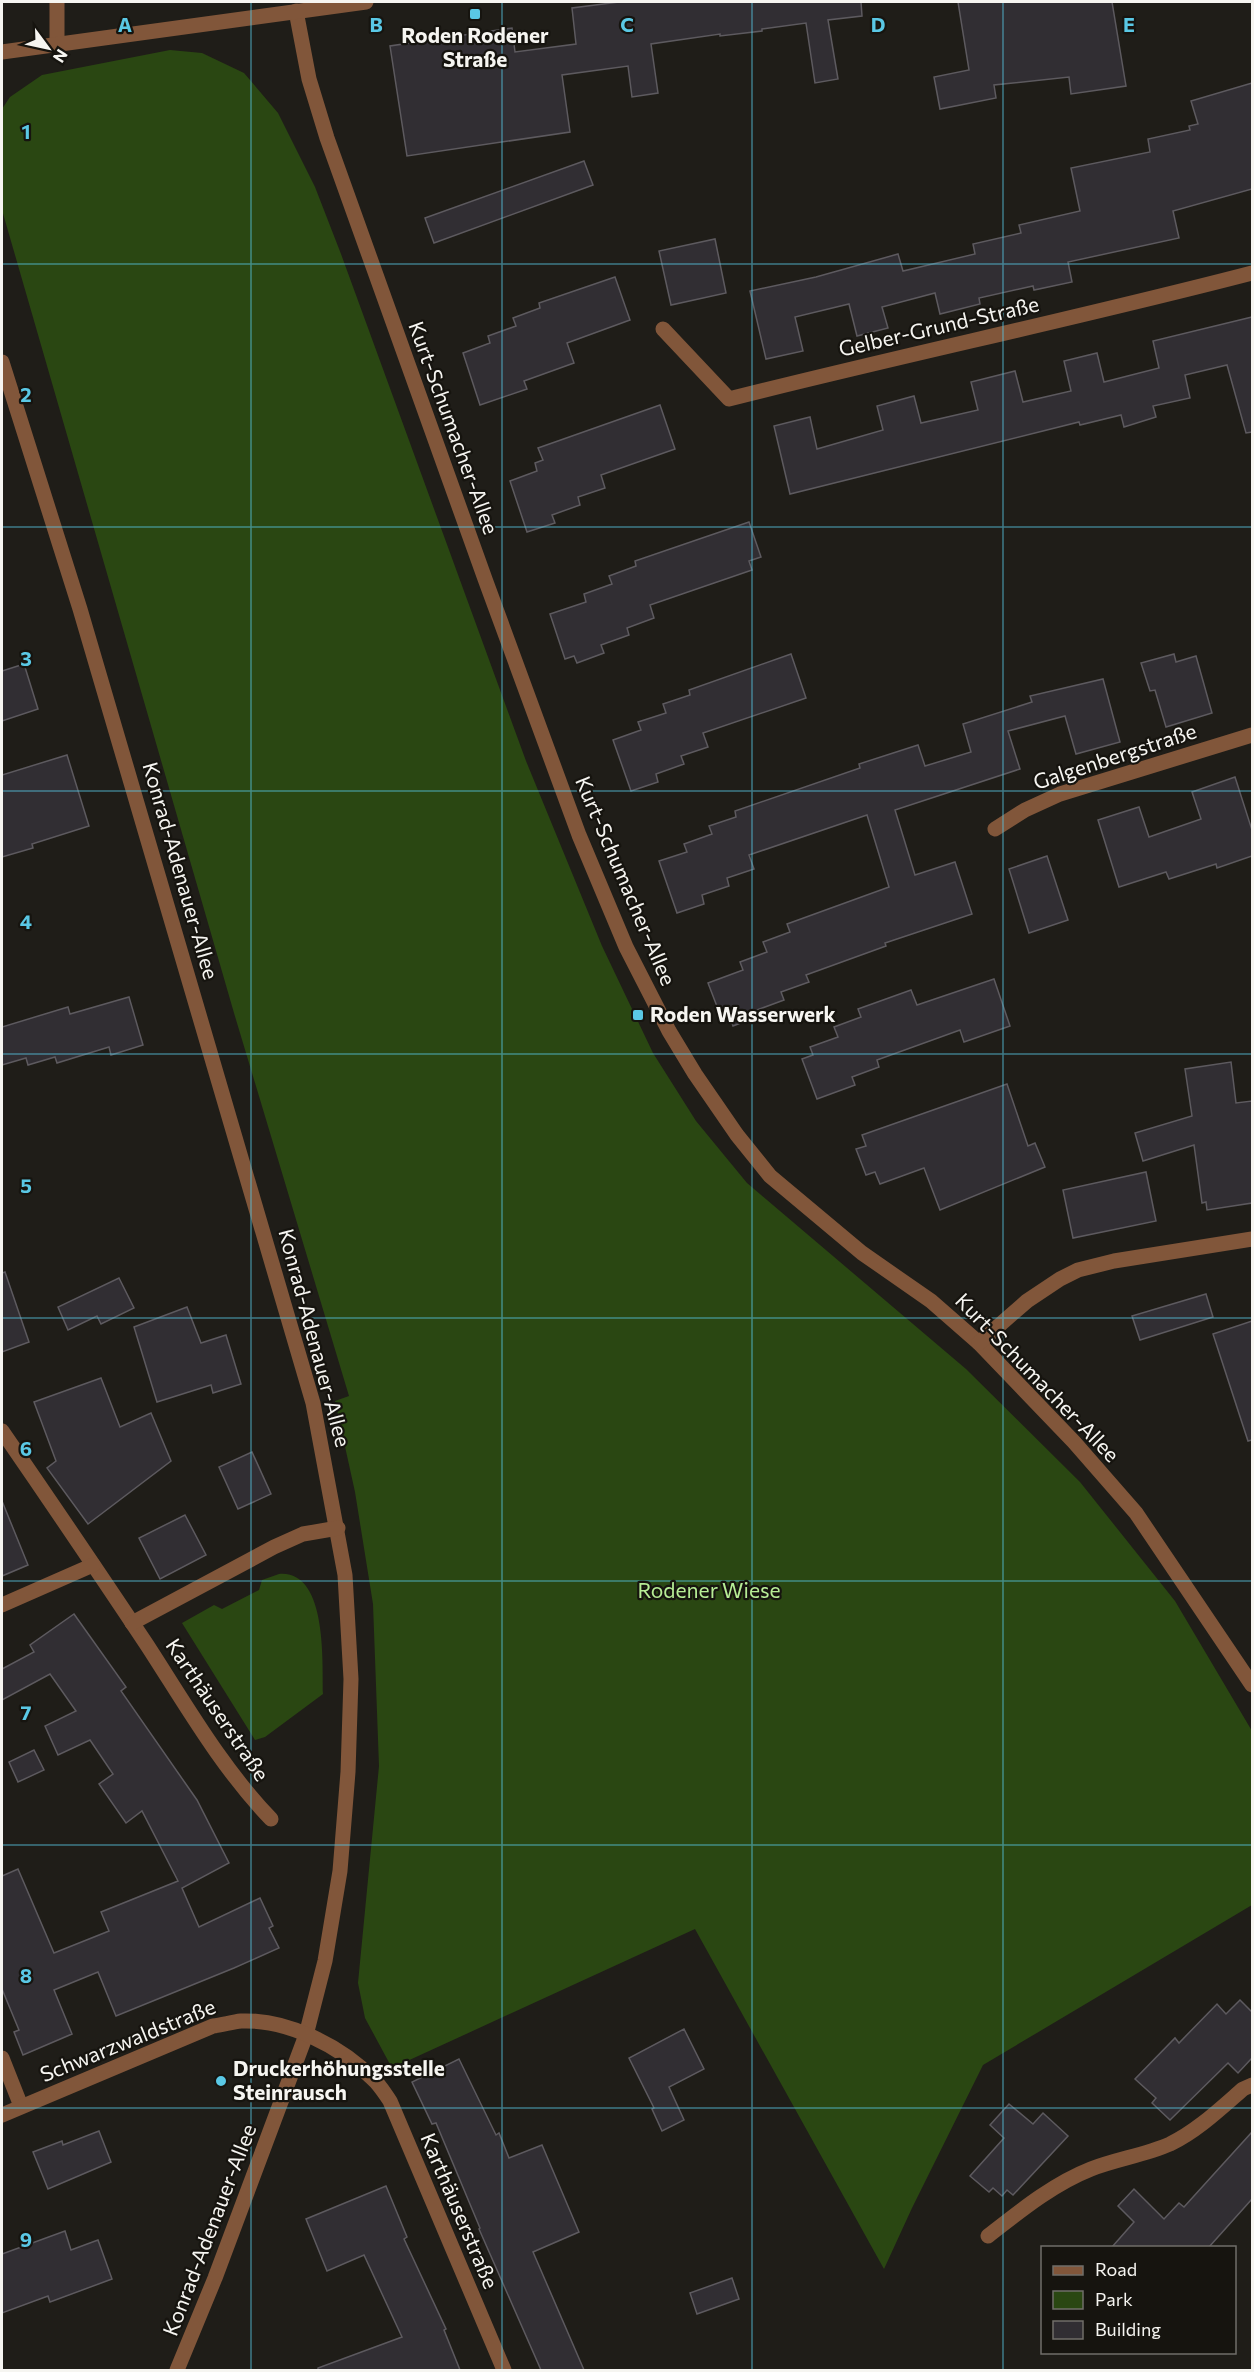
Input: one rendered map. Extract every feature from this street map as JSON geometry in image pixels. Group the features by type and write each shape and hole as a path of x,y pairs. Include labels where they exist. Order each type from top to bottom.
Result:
{"street":[{"path":"57,2 57,45"},
{"path":"2,52 366,2"},
{"name":"Kurt-Schumacher-Allee","path":"296,11 309,79 327,138 575,824 642,981 695,1074 737,1135 770,1176 804,1207 931,1301 979,1343 1074,1442 1136,1514 1252,1685"},
{"name":"Gelber-Grund-Straße","path":"663,329 729,399 1127,306 1252,273"},
{"name":"Konrad-Adenauer-Allee","path":"2,362 83,620 314,1403 345,1575 351,1679 348,1772 340,1871 325,1961 306,2035 219,2267 177,2370"},
{"name":"Galgenbergstraße","path":"995,829 1025,810 1060,794 1252,735"},
{"path":"979,1343 1027,1301 1078,1270 1114,1261 1252,1239"},
{"name":"Karthäuserstraße","path":"2,1431 225,1765 271,1819"},
{"path":"132,1623 274,1547 303,1534 338,1528"},
{"path":"2,1605 93,1565"},
{"name":"Schwarzwaldstraße","path":"2,2115 213,2026 239,2021 258,2022 306,2035"},
{"name":"Karthäuserstraße","path":"306,2035 354,2062 375,2080 390,2102 504,2370"},
{"path":"2,2058 21,2106"},
{"path":"988,2236 1039,2197 1067,2181 1091,2169 1168,2145 1185,2136 1243,2089 1252,2085"}],"green space":[{"name":"Rodener Wiese","path":"170,50 202,53 244,73 278,113 315,187 526,761 602,946 653,1053 696,1121 747,1183 966,1369 1080,1482 1175,1601 1252,1731 1252,1905 983,2065 884,2269 695,1929 392,2068 365,2018 358,1983 379,1766 373,1604 355,1492 335,1401 349,1396 234,1013 2,210 2,109 10,97 42,75"},
{"path":"279,1574 295,1577 306,1587 314,1602 322,1641 323,1694 265,1737 255,1740 182,1623 214,1605 222,1609 259,1590 262,1580"}],"building":[{"path":"619,2 861,2 862,16 828,20 838,79 815,83 806,23 762,29 762,31 720,36 720,34 651,44 658,93 632,97 628,66 562,75 570,132 407,156 390,46 512,28 515,52 576,44 572,8"},
{"path":"958,2 1112,2 1126,86 1071,94 1069,77 994,85 996,98 940,109 934,77 969,70"},
{"path":"1252,83 1252,189 1173,211 1179,238 1068,262 1072,282 1034,290 1033,286 979,298 980,304 940,314 935,293 882,307 888,328 857,336 849,304 795,317 803,351 766,359 750,291 816,277 898,254 903,271 975,254 973,244 1021,233 1019,225 1080,211 1071,168 1150,152 1148,139 1190,130 1189,126 1198,124 1191,101"},
{"path":"584,161 593,185 434,243 425,218"},
{"path":"715,239 726,293 671,305 659,251"},
{"path":"615,277 630,320 567,343 574,363 524,381 527,389 480,405 463,353 490,343 488,336 516,326 513,318 540,308 539,303"},
{"path":"1252,317 1252,432 1246,433 1227,365 1185,375 1190,398 1153,406 1156,417 1124,427 1121,415 1080,425 1079,422 790,494 774,426 810,417 817,449 883,430 877,406 914,396 921,423 978,410 971,382 1015,371 1023,402 1071,391 1064,361 1097,353 1104,382 1159,368 1153,341"},
{"path":"660,405 675,449 601,475 605,488 578,497 580,505 552,515 555,523 527,532 510,481 537,471 535,463 543,460 538,448"},
{"path":"749,522 761,557 749,561 752,570 650,605 654,618 627,628 629,635 601,645 604,653 577,663 574,656 565,659 550,614 586,602 584,594 612,584 609,576 636,566 635,561"},
{"path":"791,654 806,698 703,733 708,747 681,756 684,764 656,774 658,782 631,791 613,740 641,730 638,722 666,713 663,704 690,695 689,690"},
{"path":"1174,654 1176,662 1196,656 1212,713 1166,727 1155,690 1150,691 1141,663"},
{"path":"24,664 38,709 2,721 2,671"},
{"path":"1103,679 1120,742 1076,754 1065,716 1008,731 1020,769 895,810 915,875 955,862 972,914 885,943 886,946 806,975 809,982 781,992 784,1000 757,1010 759,1016 733,1026 731,1020 723,1022 708,983 743,970 740,962 767,952 763,942 790,932 787,924 889,887 867,815 749,855 754,869 727,878 729,886 702,895 704,904 677,913 659,861 687,852 684,844 712,834 709,826 736,817 735,811 860,768 859,764 918,745 925,766 971,752 963,724 1032,702 1030,696"},
{"path":"67,755 89,826 32,844 33,848 2,857 2,775"},
{"path":"1235,777 1252,830 1252,856 1217,868 1216,864 1169,879 1166,872 1119,887 1098,820 1139,807 1149,837 1201,819 1192,792"},
{"path":"1047,856 1068,920 1029,933 1009,869"},
{"path":"994,979 1010,1026 964,1042 960,1030 877,1060 879,1067 852,1077 855,1085 817,1099 802,1059 813,1055 810,1047 838,1037 834,1027 861,1017 858,1009 911,990 917,1005"},
{"path":"129,997 143,1045 111,1055 109,1047 57,1063 55,1057 28,1065 26,1058 2,1065 2,1027 68,1007 70,1014"},
{"path":"1231,1062 1236,1103 1252,1101 1252,1203 1207,1210 1206,1202 1202,1203 1194,1145 1143,1161 1135,1133 1192,1116 1185,1069"},
{"path":"1007,1084 1028,1146 1035,1143 1045,1167 940,1210 924,1168 880,1184 875,1172 866,1175 856,1149 866,1146 862,1135"},
{"path":"1146,1172 1156,1221 1073,1238 1063,1190"},
{"path":"5,1272 29,1342 2,1352 2,1273"},
{"path":"119,1278 134,1308 101,1324 97,1316 68,1330 58,1307"},
{"path":"1206,1294 1213,1317 1140,1340 1132,1316"},
{"path":"187,1307 201,1343 226,1335 241,1384 213,1393 211,1385 157,1402 134,1327"},
{"path":"1252,1321 1252,1440 1248,1441 1213,1334"},
{"path":"101,1378 120,1427 151,1413 171,1461 88,1524 47,1468 56,1461 34,1402"},
{"path":"252,1452 271,1494 238,1509 219,1467"},
{"path":"2,1501 28,1565 2,1576"},
{"path":"185,1515 206,1555 160,1579 139,1538"},
{"path":"74,1614 126,1687 121,1691 197,1800 229,1863 182,1888 199,1927 260,1898 273,1926 269,1928 279,1948 116,2016 98,1972 54,1990 72,2034 23,2055 14,2032 19,2030 2,1989 2,1876 18,1869 54,1953 109,1931 101,1912 178,1881 142,1811 126,1823 99,1784 113,1774 90,1740 58,1755 45,1726 76,1711 50,1674 2,1700 2,1669 34,1652 30,1645"},
{"path":"34,1750 44,1770 18,1782 9,1762"},
{"path":"1240,2000 1252,2012 1252,2058 1238,2073 1228,2063 1170,2120 1152,2103 1156,2098 1135,2079 1175,2038 1179,2043 1217,2004 1226,2014"},
{"path":"684,2029 704,2069 669,2087 684,2120 662,2131 652,2109 654,2108 629,2058"},
{"path":"459,2059 496,2135 499,2133 509,2158 542,2145 579,2232 533,2252 584,2370 541,2370 479,2229 436,2123 432,2124 412,2082"},
{"path":"1009,2104 1033,2124 1043,2113 1068,2136 1013,2195 1007,2190 1002,2196 993,2188 989,2192 970,2176 1004,2138 990,2125"},
{"path":"99,2131 111,2162 48,2189 33,2152 62,2141 63,2145"},
{"path":"1252,2132 1252,2199 1210,2246 1113,2246 1134,2222 1118,2206 1134,2189 1164,2219 1179,2203 1184,2207"},
{"path":"386,2186 407,2237 404,2239 446,2329 444,2330 460,2370 318,2370 318,2368 402,2337 364,2255 327,2271 306,2219"},
{"path":"65,2231 71,2250 98,2240 112,2279 50,2302 48,2296 2,2313 2,2254"},
{"path":"732,2278 739,2299 697,2314 690,2293"}],"place":[{"name":"Roden Rodener Straße","path":"475,14"},
{"name":"Roden Wasserwerk","path":"638,1015"},
{"name":"Druckerhöhungsstelle Steinrausch","path":"221,2081"}]}
